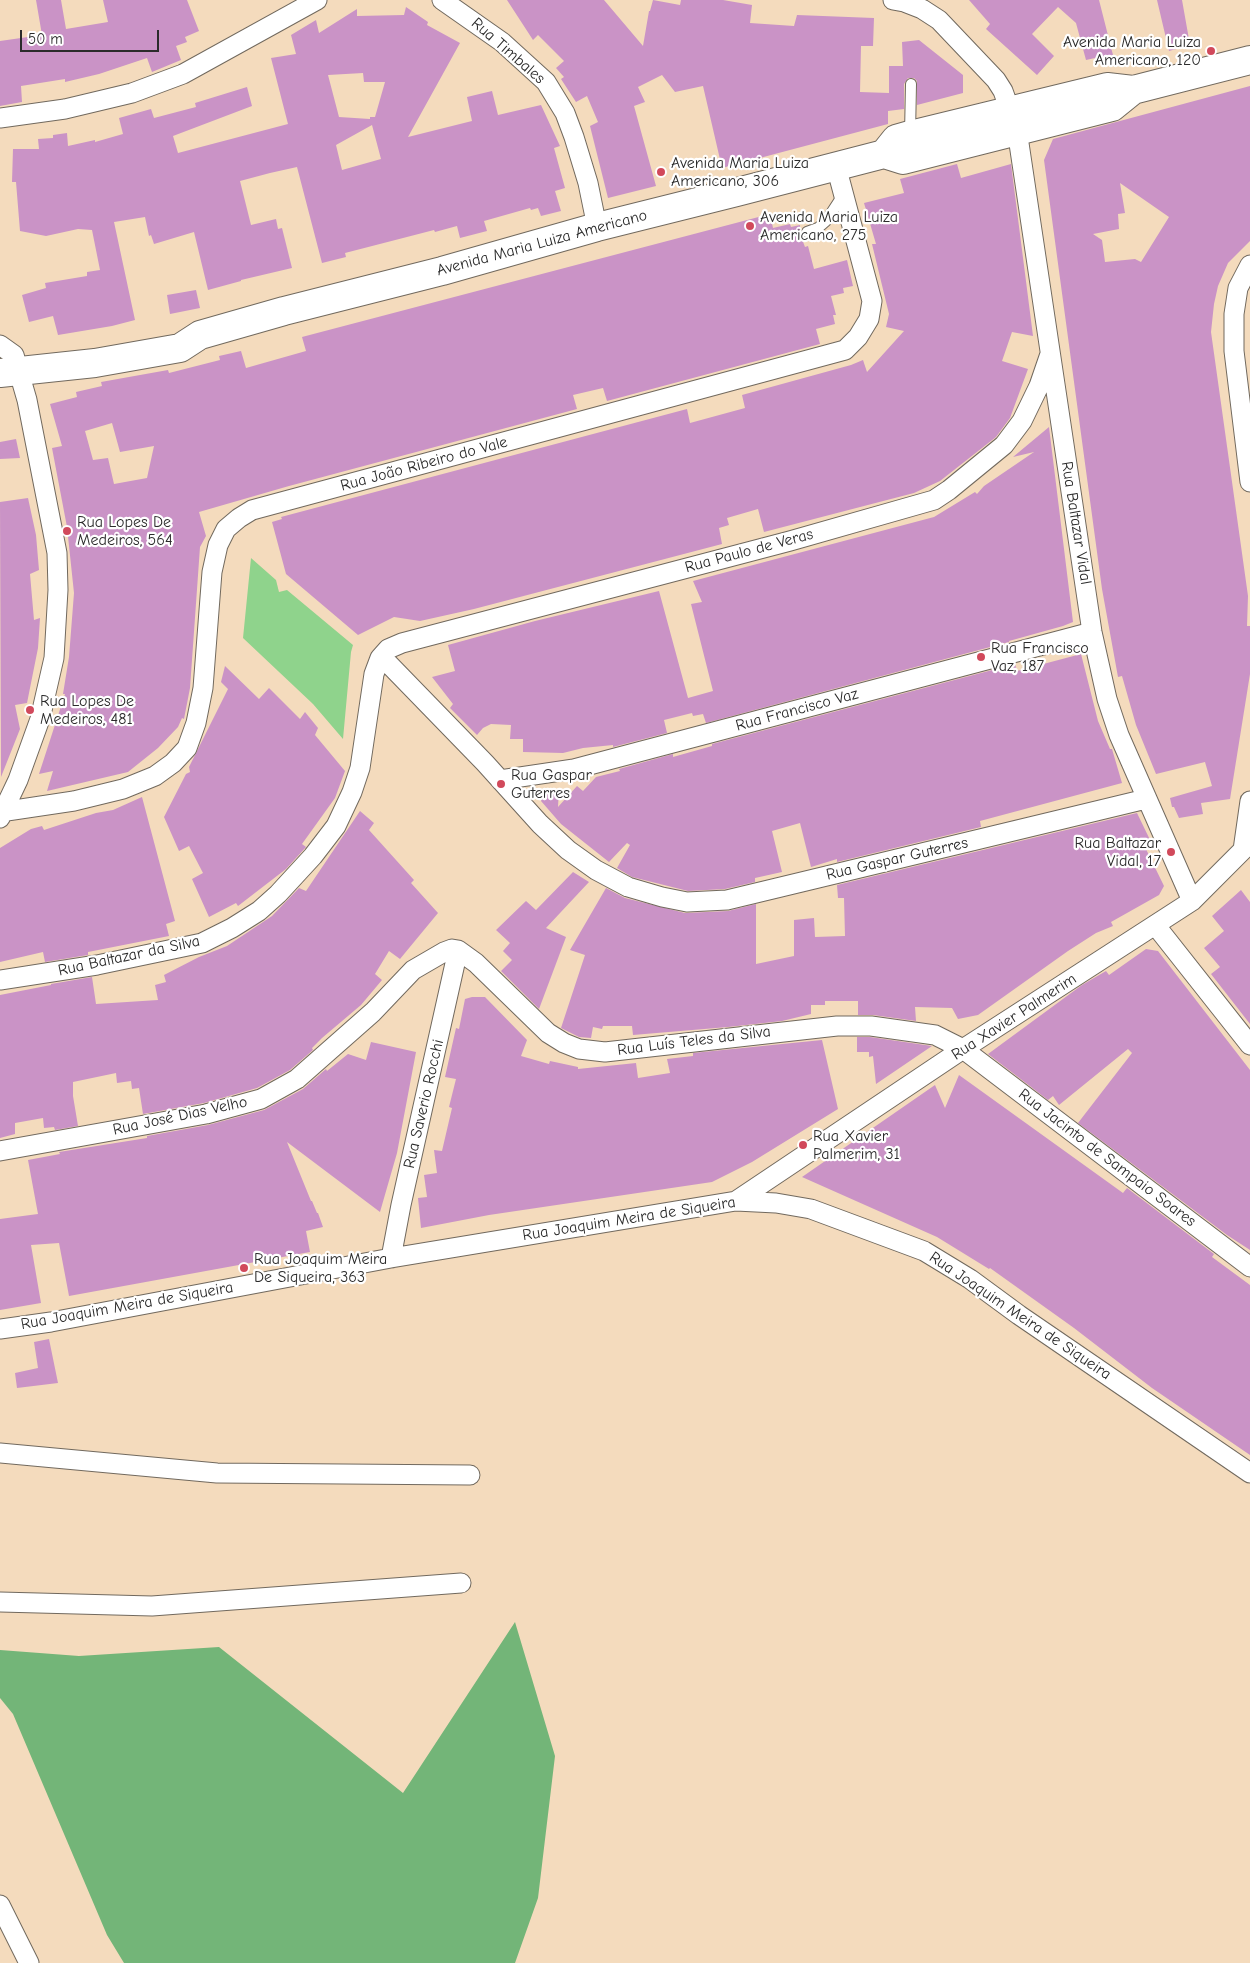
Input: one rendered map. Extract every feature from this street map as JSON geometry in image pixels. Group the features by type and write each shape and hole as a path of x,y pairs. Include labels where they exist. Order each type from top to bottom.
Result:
{"main road":[{"name":"Avenida Maria Luiza Americano","path":"884,154 896,139 910,135 1112,107 1133,90 1250,60"},
{"name":"Avenida Maria Luiza Americano","path":"7,360 176,330 200,335 597,227 884,154 903,160 1013,120"}],"street":[{"path":"0,118 65,109 141,90 183,74 317,0"},
{"name":"Rua Timbales","path":"442,0 502,42 546,82 565,113 574,137 588,184 597,227"},
{"name":"Rua Baltazar Vidal","path":"893,0 922,9 939,20 996,80 1013,120 1092,632 1108,699 1119,735 1192,901"},
{"name":"Rua João Ribeiro do Vale","path":"1,813 74,801 122,789 155,776 173,763 187,748 196,723 203,688 212,572 218,545 226,530 239,518 252,510 844,350 858,337 869,320 872,301 836,166"},
{"path":"1250,265 1244,291 1234,314 1234,351 1250,482"},
{"name":"Rua Paulo de Veras","path":"382,657 388,649 402,643 790,541 934,500 1004,445 1022,421 1039,386 1050,354"},
{"path":"1,813 18,780 40,720 54,658 58,590 57,553 27,400 7,360"},
{"name":"Rua Francisco Vaz","path":"500,780 574,769 1092,632"},
{"name":"Rua Gaspar Guterres","path":"382,657 540,824 568,850 596,870 628,887 687,902 728,900 1146,799"},
{"name":"Rua Baltazar da Silva","path":"0,980 97,965 202,942 232,928 259,911 278,894 313,856 336,826 352,792 360,768 374,674 382,657"},
{"name":"Rua Xavier Palmerim","path":"736,1201 963,1049 1192,901 1246,851 1250,802"},
{"path":"1156,926 1250,1045"},
{"name":"Rua José Dias Velho","path":"0,1151 206,1114 261,1099 297,1079 373,1012 413,970 444,952 452,949 458,950"},
{"name":"Rua Luís Teles da Silva","path":"458,950 476,963 548,1033 564,1043 579,1049 605,1052 786,1030 837,1026 871,1026 934,1035 963,1049"},
{"name":"Rua Saverio Rocchi","path":"391,1258 458,950"},
{"name":"Rua Jacinto de Sampaio Soares","path":"963,1049 1250,1267"},
{"name":"Rua Joaquim Meira de Siqueira","path":"0,1329 51,1322 391,1258 736,1201 776,1203 812,1208 924,1251 970,1279 1019,1315 1250,1473"},
{"path":"0,1453 217,1473 470,1475"},
{"path":"0,1602 152,1606 461,1584"},
{"path":"0,1904 29,1963"}],"lane":[{"path":"910,135 911,84"},
{"path":"807,232 818,228 826,221 844,194"}],"green space":[{"path":"251,558 276,580 279,592 287,590 353,645 343,739 313,704 243,638"},
{"path":"515,1622 555,1756 538,1898 515,1963 124,1963 107,1935 13,1714 0,1698 0,1650 79,1656 219,1647 403,1793"}],"building":[{"path":"36,0 61,0 66,29 108,22 103,0 187,0 199,31 185,37 187,42 176,46 181,60 152,72 147,58 99,74 65,82 65,79 21,86 22,102 0,106 0,41 42,35"},
{"path":"507,0 604,0 643,46 649,11 653,0 680,5 681,0 723,0 752,5 750,23 794,26 797,15 874,18 873,46 861,46 860,92 889,93 889,66 903,66 902,42 919,40 963,75 963,93 917,105 917,81 914,78 908,78 904,84 904,109 888,111 888,124 722,168 703,86 675,92 662,75 638,87 645,102 634,106 656,186 608,198 590,126 598,122 587,96 576,102 561,79 564,77 556,68 564,61 538,35 533,40"},
{"path":"969,0 1099,0 1113,55 1096,60 1095,58 1086,60 1076,23 1058,7 1032,34 1054,56 1037,75 986,29 990,24"},
{"path":"1157,0 1182,0 1190,45 1169,51"},
{"path":"406,7 428,22 427,25 460,43 408,137 472,121 467,97 492,91 498,115 541,105 560,146 554,148 565,188 555,191 561,211 541,216 538,208 531,210 530,208 484,221 487,231 460,238 457,226 435,232 434,230 345,253 346,257 322,263 297,167 240,181 251,225 276,219 278,229 282,228 292,268 208,290 194,232 154,244 151,235 149,236 145,217 114,222 135,320 58,335 53,316 29,322 22,295 46,288 45,283 87,276 87,272 100,270 92,230 78,229 46,236 20,231 16,182 12,182 13,149 39,149 38,139 53,138 53,135 67,133 68,146 95,140 95,142 123,134 119,118 151,109 154,118 196,107 195,103 247,87 252,106 173,136 178,153 288,124 271,58 296,54 291,35 316,20 319,33 357,9 357,16 404,15","holes":["363,73 364,82 385,82 375,117 370,117 370,119 339,117 328,75","372,125 381,159 342,170 336,145"]},
{"path":"1250,86 1250,241 1228,263 1218,286 1211,332 1248,596 1247,626 1250,626 1250,674 1230,799 1201,803 1203,814 1179,818 1174,807 1172,807 1170,798 1212,786 1205,762 1156,774 1136,725 1122,676 1118,677 1102,589 1044,160 1053,139","holes":["1120,183 1169,217 1141,262 1135,259 1105,262 1102,240 1093,234 1119,229 1118,214 1125,213"]},
{"path":"957,164 961,178 1011,164 1033,336 1012,332 1002,361 1028,369 1010,418 996,437 940,481 914,493 764,532 758,509 727,518 729,525 719,528 722,544 474,609 420,621 394,617 358,635 286,574 272,522 282,519 281,517 687,409 690,423 745,408 742,395 863,360 867,372 904,331 886,327 889,314 872,244 876,244 864,203 904,193 900,179"},
{"path":"770,214 773,228 790,224 791,227 800,225 800,234 805,247 808,246 814,269 847,260 853,286 843,288 844,293 831,296 836,315 833,315 835,324 816,329 820,344 607,401 603,388 573,395 577,409 199,512 206,536 200,547 190,688 184,719 182,718 178,727 158,748 128,772 47,791 53,771 39,774 65,694 63,694 69,657 74,593 67,527 52,448 62,446 50,404 77,397 76,392 102,386 101,382 168,370 169,373 220,360 219,356 241,351 246,368 306,351 302,337","holes":["112,423 120,452 154,446 147,478 114,484 108,458 93,460 85,431"]},
{"path":"196,290 200,308 170,314 167,295"},
{"path":"1049,427 1073,622 1009,642 706,723 703,714 693,716 692,713 664,720 667,733 613,747 613,745 583,748 563,753 523,752 523,739 510,739 511,725 491,724 483,728 477,735 450,708 453,704 432,677 455,671 448,645 535,621 659,591 688,698 713,691 691,604 702,602 693,581 934,517 975,492 977,494 984,486 1034,452 1013,457"},
{"path":"16,439 20,458 0,459 0,442"},
{"path":"28,498 36,535 39,570 30,574 34,620 40,618 38,648 27,703 15,705 20,729 1,777 0,502"},
{"path":"1081,654 1098,721 1110,749 1112,749 1122,783 980,821 981,827 837,862 837,859 811,867 800,823 772,831 782,872 755,878 755,882 725,889 688,891 632,877 617,868 630,845 627,843 609,862 561,824 541,801 544,793 559,789 558,807 577,786 583,791 596,777 673,754 673,757 712,746 712,744 1015,664 1017,671"},
{"path":"225,666 259,699 269,688 300,719 305,712 318,728 315,735 345,771 335,798 302,844 306,847 286,869 238,906 236,903 209,917 192,879 203,873 189,846 179,851 164,817 186,774 190,772 189,767 228,689 221,682"},
{"path":"142,797 175,921 166,924 169,936 88,952 88,955 45,962 43,952 0,962 0,848 31,829 42,826 44,830 96,813 113,810"},
{"path":"360,811 374,823 369,830 414,880 411,883 438,913 400,959 389,951 375,974 382,980 361,1005 322,1038 312,1048 313,1050 290,1070 257,1088 204,1103 143,1114 139,1088 132,1089 131,1081 117,1083 116,1073 73,1082 73,1096 78,1126 55,1130 54,1127 44,1128 43,1118 15,1123 15,1134 0,1138 0,995 92,977 96,1004 158,1000 155,985 166,982 164,975 199,957 227,946 272,916 299,888 306,891"},
{"path":"1137,813 1152,844 1145,847 1164,886 1159,895 1111,922 1113,926 1096,933 1068,951 978,1015 958,1019 952,1008 915,1007 916,1021 873,1015 858,1015 858,1001 825,1001 825,1005 811,1005 811,1014 782,1021 728,1027 633,1035 632,1026 603,1026 602,1029 593,1027 591,1038 579,1037 561,1028 585,955 570,950 606,888 625,898 685,913 728,911 756,904 756,964 794,956 794,920 814,918 815,937 845,936 844,898 838,898 837,885"},
{"path":"573,872 589,882 546,928 566,937 539,1009 501,971 512,960 503,951 510,943 496,930 526,901 536,910"},
{"path":"1241,890 1250,902 1250,1024 1211,974 1220,967 1204,948 1224,931 1212,916"},
{"path":"1146,949 1158,951 1250,1070 1250,1250 1227,1235 1078,1123 1132,1053 1128,1049 1059,1105 1053,1096 1048,1100 988,1054 1082,985 1106,971 1109,975"},
{"path":"485,997 527,1040 521,1056 549,1064 550,1061 578,1067 578,1069 636,1063 638,1078 670,1073 667,1059 693,1056 693,1053 822,1040 838,1109 752,1162 712,1182 489,1215 421,1228 418,1198 427,1197 424,1175 437,1173 434,1150 442,1151 452,1108 449,1107 456,1079 445,1077 456,1028 459,1029 465,999"},
{"path":"857,1037 870,1037 932,1046 876,1084 873,1056 869,1057 869,1052 857,1052"},
{"path":"371,1042 416,1052 397,1153 380,1212 287,1142 323,1227 306,1231 310,1252 69,1296 59,1243 31,1245 41,1303 0,1310 0,1219 38,1214 28,1160 60,1154 59,1152 147,1138 147,1136 208,1125 264,1110 303,1089 326,1069 327,1071 348,1054 366,1060"},
{"path":"959,1075 1123,1193 1127,1188 1214,1254 1212,1257 1250,1285 1250,1455 1152,1388 1074,1328 990,1268 937,1237 802,1177 935,1085 945,1108"},
{"path":"49,1339 58,1383 17,1388 15,1373 38,1368 34,1342"}],"place":[{"name":"Avenida Maria Luiza Americano, 120","path":"1211,51"},
{"name":"Avenida Maria Luiza Americano, 306","path":"661,172"},
{"name":"Avenida Maria Luiza Americano, 275","path":"750,226"},
{"name":"Rua Lopes De Medeiros, 564","path":"67,531"},
{"name":"Rua Francisco Vaz, 187","path":"981,657"},
{"name":"Rua Lopes De Medeiros, 481","path":"30,710"},
{"name":"Rua Gaspar Guterres","path":"501,784"},
{"name":"Rua Baltazar Vidal, 17","path":"1171,852"},
{"name":"Rua Xavier Palmerim, 31","path":"803,1145"},
{"name":"Rua Joaquim Meira De Siqueira, 363","path":"244,1268"}]}
